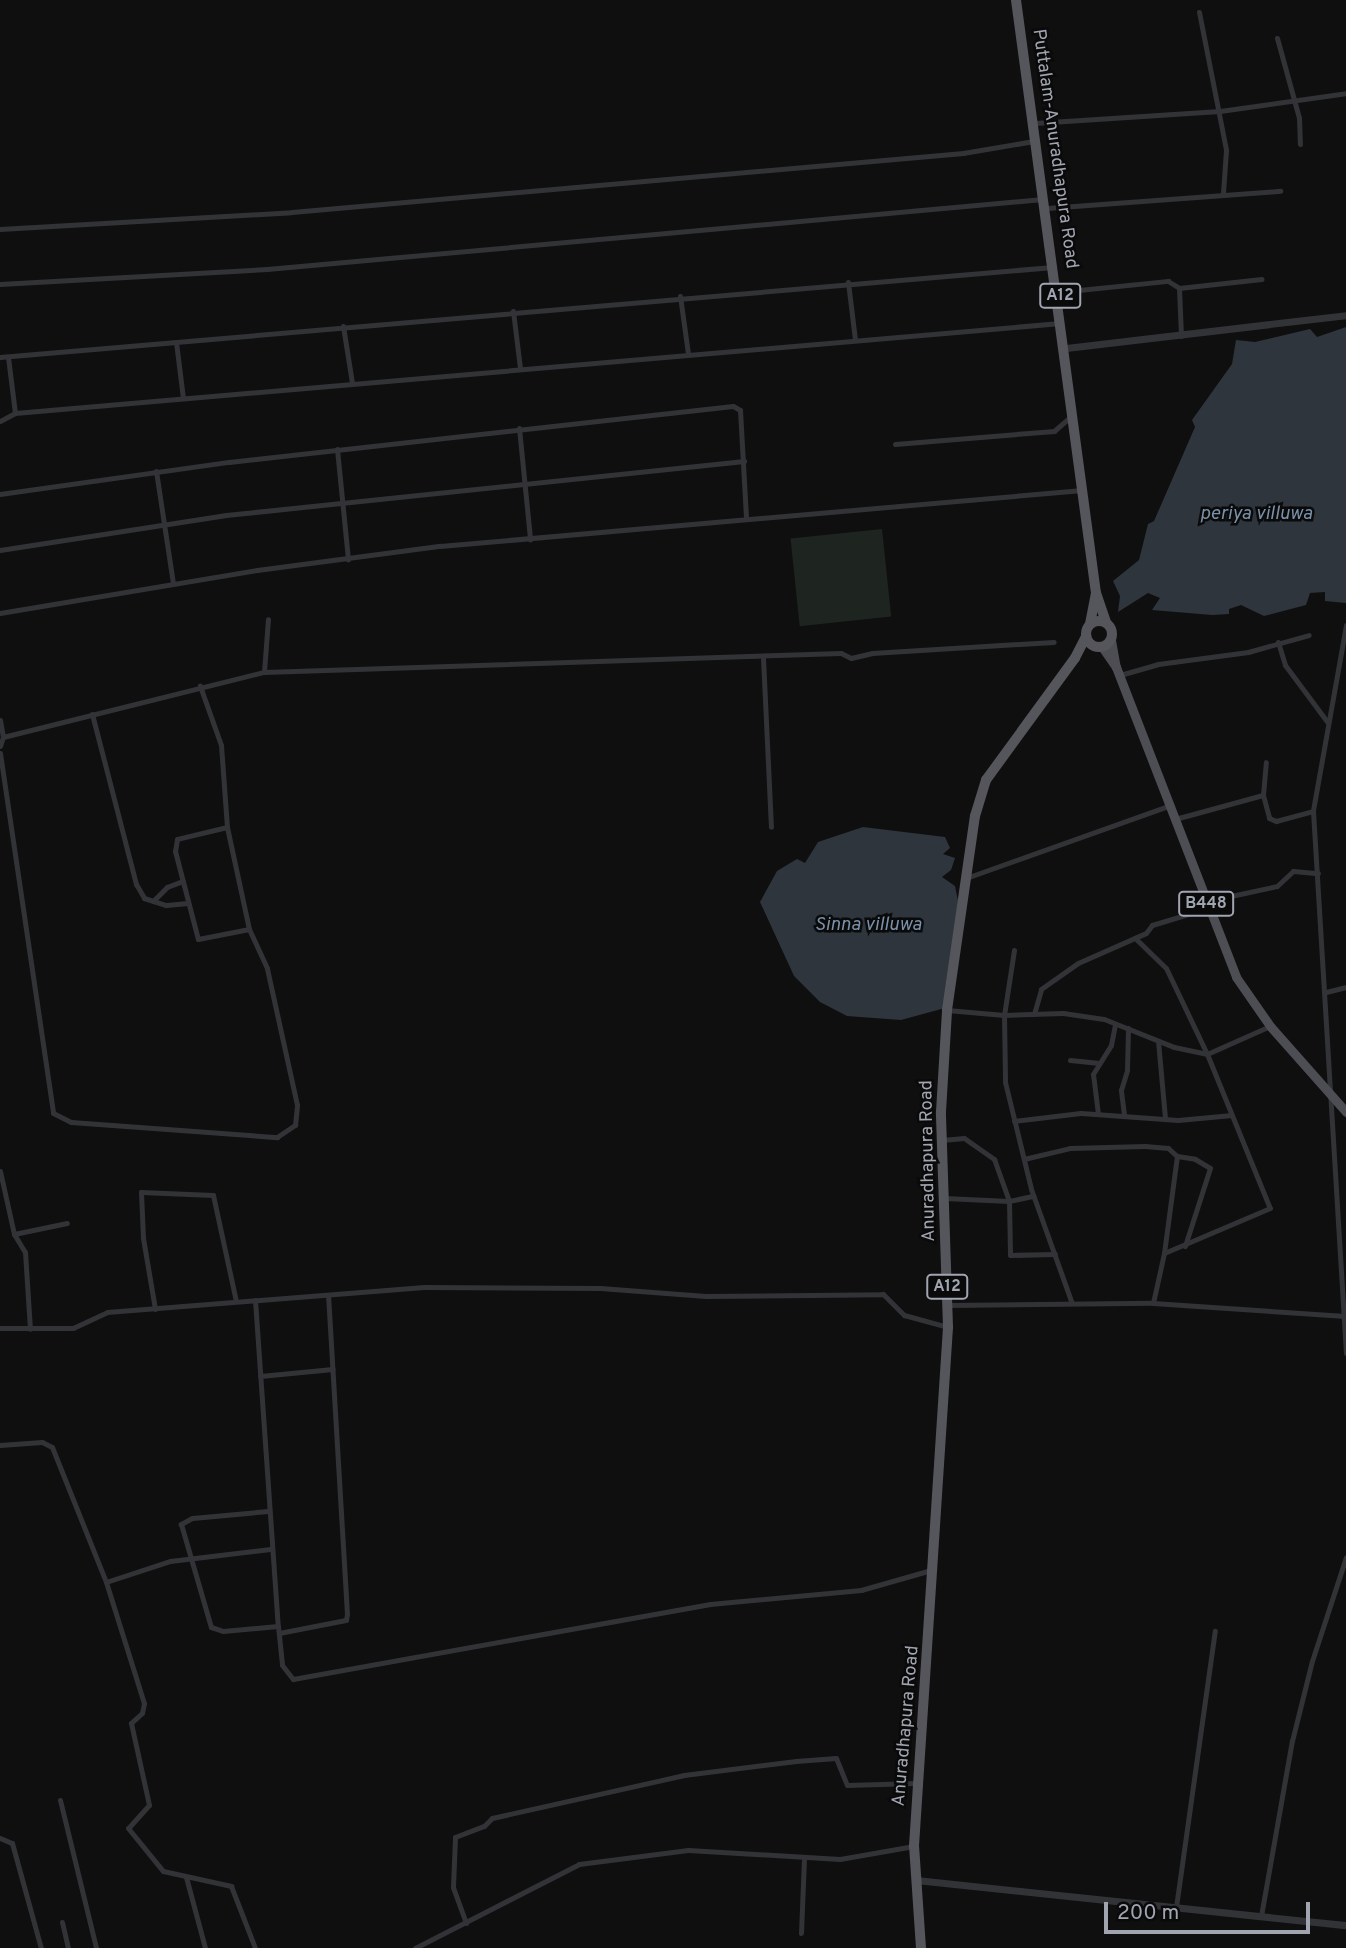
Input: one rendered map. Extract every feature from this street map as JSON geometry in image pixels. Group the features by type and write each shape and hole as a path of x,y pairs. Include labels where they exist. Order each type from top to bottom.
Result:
{"highway":[{"name":"Puttalam-Anuradhapura Road","path":"1016,0 1059,292 1096,593"},
{"name":"A12","path":"1096,593 1106,622"},
{"name":"A12","path":"1090,624 1096,593"},
{"path":"1106,622 1113,631 1111,640 1100,647 1086,636 1090,624 1106,622"},
{"name":"Anuradhapura Road","path":"921,1948 914,1846 916,1783 929,1656 931,1570 948,1327 942,1139 947,1010 975,816 986,780 1076,658 1086,636"},
{"name":"Anuradhapura Road","path":"1076,658 1100,647"}],"main road":[{"name":"B448","path":"1111,640 1118,671 1206,905 1236,976 1270,1026 1329,1092 1341,1099 1346,1112"},
{"name":"B448","path":"1100,647 1118,671"}],"street":[{"path":"1199,12 1226,150 1223,193"},
{"path":"1277,38 1294,100 1300,144"},
{"path":"1035,123 1220,111 1346,93"},
{"path":"0,229 292,212 963,153 1037,141"},
{"path":"0,285 267,269 1046,203 1280,191"},
{"path":"0,357 680,296 1055,267"},
{"path":"1059,292 1168,281 1179,288 1262,279"},
{"path":"848,282 855,340"},
{"path":"1179,288 1181,336"},
{"path":"680,296 688,354"},
{"path":"513,311 520,368"},
{"path":"1066,348 1346,315"},
{"path":"0,421 15,413 1063,323"},
{"path":"343,326 352,383"},
{"path":"176,342 183,398"},
{"path":"8,357 15,413"},
{"path":"0,494 156,471 337,449 733,406 740,410 746,518"},
{"path":"895,444 1054,430 1074,413"},
{"path":"519,428 530,539"},
{"path":"337,449 348,559"},
{"path":"0,550 164,524 342,502 744,461"},
{"path":"156,471 173,583"},
{"path":"0,613 173,583 348,559 746,518 832,515 1083,490"},
{"path":"264,672 268,619"},
{"path":"1346,625 1313,811 1346,1353"},
{"path":"1118,671 1248,652 1309,635"},
{"path":"3,737 264,672 763,658 841,653 851,659 872,653 1054,642"},
{"path":"1278,642 1285,665 1328,723"},
{"path":"763,658 771,827"},
{"path":"0,753 50,1106 58,1118 276,1137 291,1132 297,1105 267,968 249,929 227,827 224,758 200,686"},
{"path":"92,714 136,884 144,898 166,905 188,902"},
{"path":"0,720 3,737 0,746"},
{"path":"1266,762 1264,795 1269,818 1276,821 1313,811"},
{"path":"1175,819 1264,795"},
{"path":"966,878 1171,806"},
{"path":"227,827 177,839 175,851 198,939 249,929"},
{"path":"1034,1014 1041,989 1077,962 1135,938 1152,925 1206,905 1278,886 1293,871 1318,873"},
{"path":"153,901 167,887 183,881"},
{"path":"1135,938 1166,968 1207,1054 1270,1208 1164,1253"},
{"path":"1014,950 1004,1015 1005,1082 1033,1196 1071,1301"},
{"path":"1326,992 1346,987"},
{"path":"947,1010 1004,1015 1063,1013 1115,1024 1158,1041 1207,1054 1270,1026"},
{"path":"1098,1114 1093,1074 1097,1063 1111,1045 1115,1024"},
{"path":"1124,1115 1121,1090 1128,1070 1128,1028"},
{"path":"1158,1041 1157,1066 1165,1118"},
{"path":"1070,1060 1097,1063"},
{"path":"1014,1121 1098,1114 1165,1118 1232,1115"},
{"path":"942,1139 964,1138 995,1159 1009,1201 1010,1255 1055,1254"},
{"path":"1024,1159 1106,1146 1168,1148 1177,1156 1209,1168 1185,1246"},
{"path":"1153,1303 1164,1253 1177,1156"},
{"path":"0,1171 14,1234 25,1252 30,1329"},
{"path":"155,1309 143,1238 141,1192 214,1195 236,1301"},
{"path":"944,1198 1009,1201 1033,1196"},
{"path":"14,1234 67,1223"},
{"path":"0,1328 73,1328 99,1314 424,1287 600,1288 706,1296 883,1294 904,1315 948,1327"},
{"path":"268,1511 185,1519 181,1524 215,1631 278,1630 346,1620 328,1296"},
{"path":"255,1300 270,1549 278,1630 282,1665 293,1679 710,1604 862,1590 931,1570"},
{"path":"948,1305 1071,1301 1153,1303 1345,1316"},
{"path":"260,1376 333,1369"},
{"path":"0,1445 42,1442 52,1447 106,1582 144,1703 142,1713 131,1723 149,1805 128,1828 163,1871 231,1886 255,1948"},
{"path":"106,1582 190,1557 270,1549"},
{"path":"1261,1916 1292,1741 1312,1661 1346,1557"},
{"path":"1176,1907 1215,1630"},
{"path":"466,1923 453,1886 455,1837 484,1826 492,1818 684,1775 796,1761 836,1758 847,1785 916,1783"},
{"path":"60,1800 96,1948"},
{"path":"0,1838 12,1843 40,1948"},
{"path":"415,1948 579,1864 688,1850 804,1859 840,1859 914,1846"},
{"path":"801,1933 804,1859"},
{"path":"186,1877 205,1948"},
{"path":"916,1880 1346,1924"},
{"path":"62,1922 68,1948"}],"shaded area":[{"path":"882,529 891,617 800,626 791,539"}],"water":[{"name":"periya villuwa","path":"1346,327 1346,603 1325,601 1325,592 1310,593 1306,605 1264,616 1241,605 1229,609 1229,614 1212,615 1152,610 1160,598 1148,593 1118,612 1120,596 1113,581 1139,560 1148,524 1154,521 1195,427 1192,420 1232,364 1236,340 1255,342 1310,329 1317,337"},
{"name":"Sinna villuwa","path":"863,827 945,837 950,848 943,854 955,858 951,870 942,877 955,886 958,901 945,1008 901,1020 847,1016 820,1002 794,976 760,902 777,871 797,859 805,863 818,842"}]}
